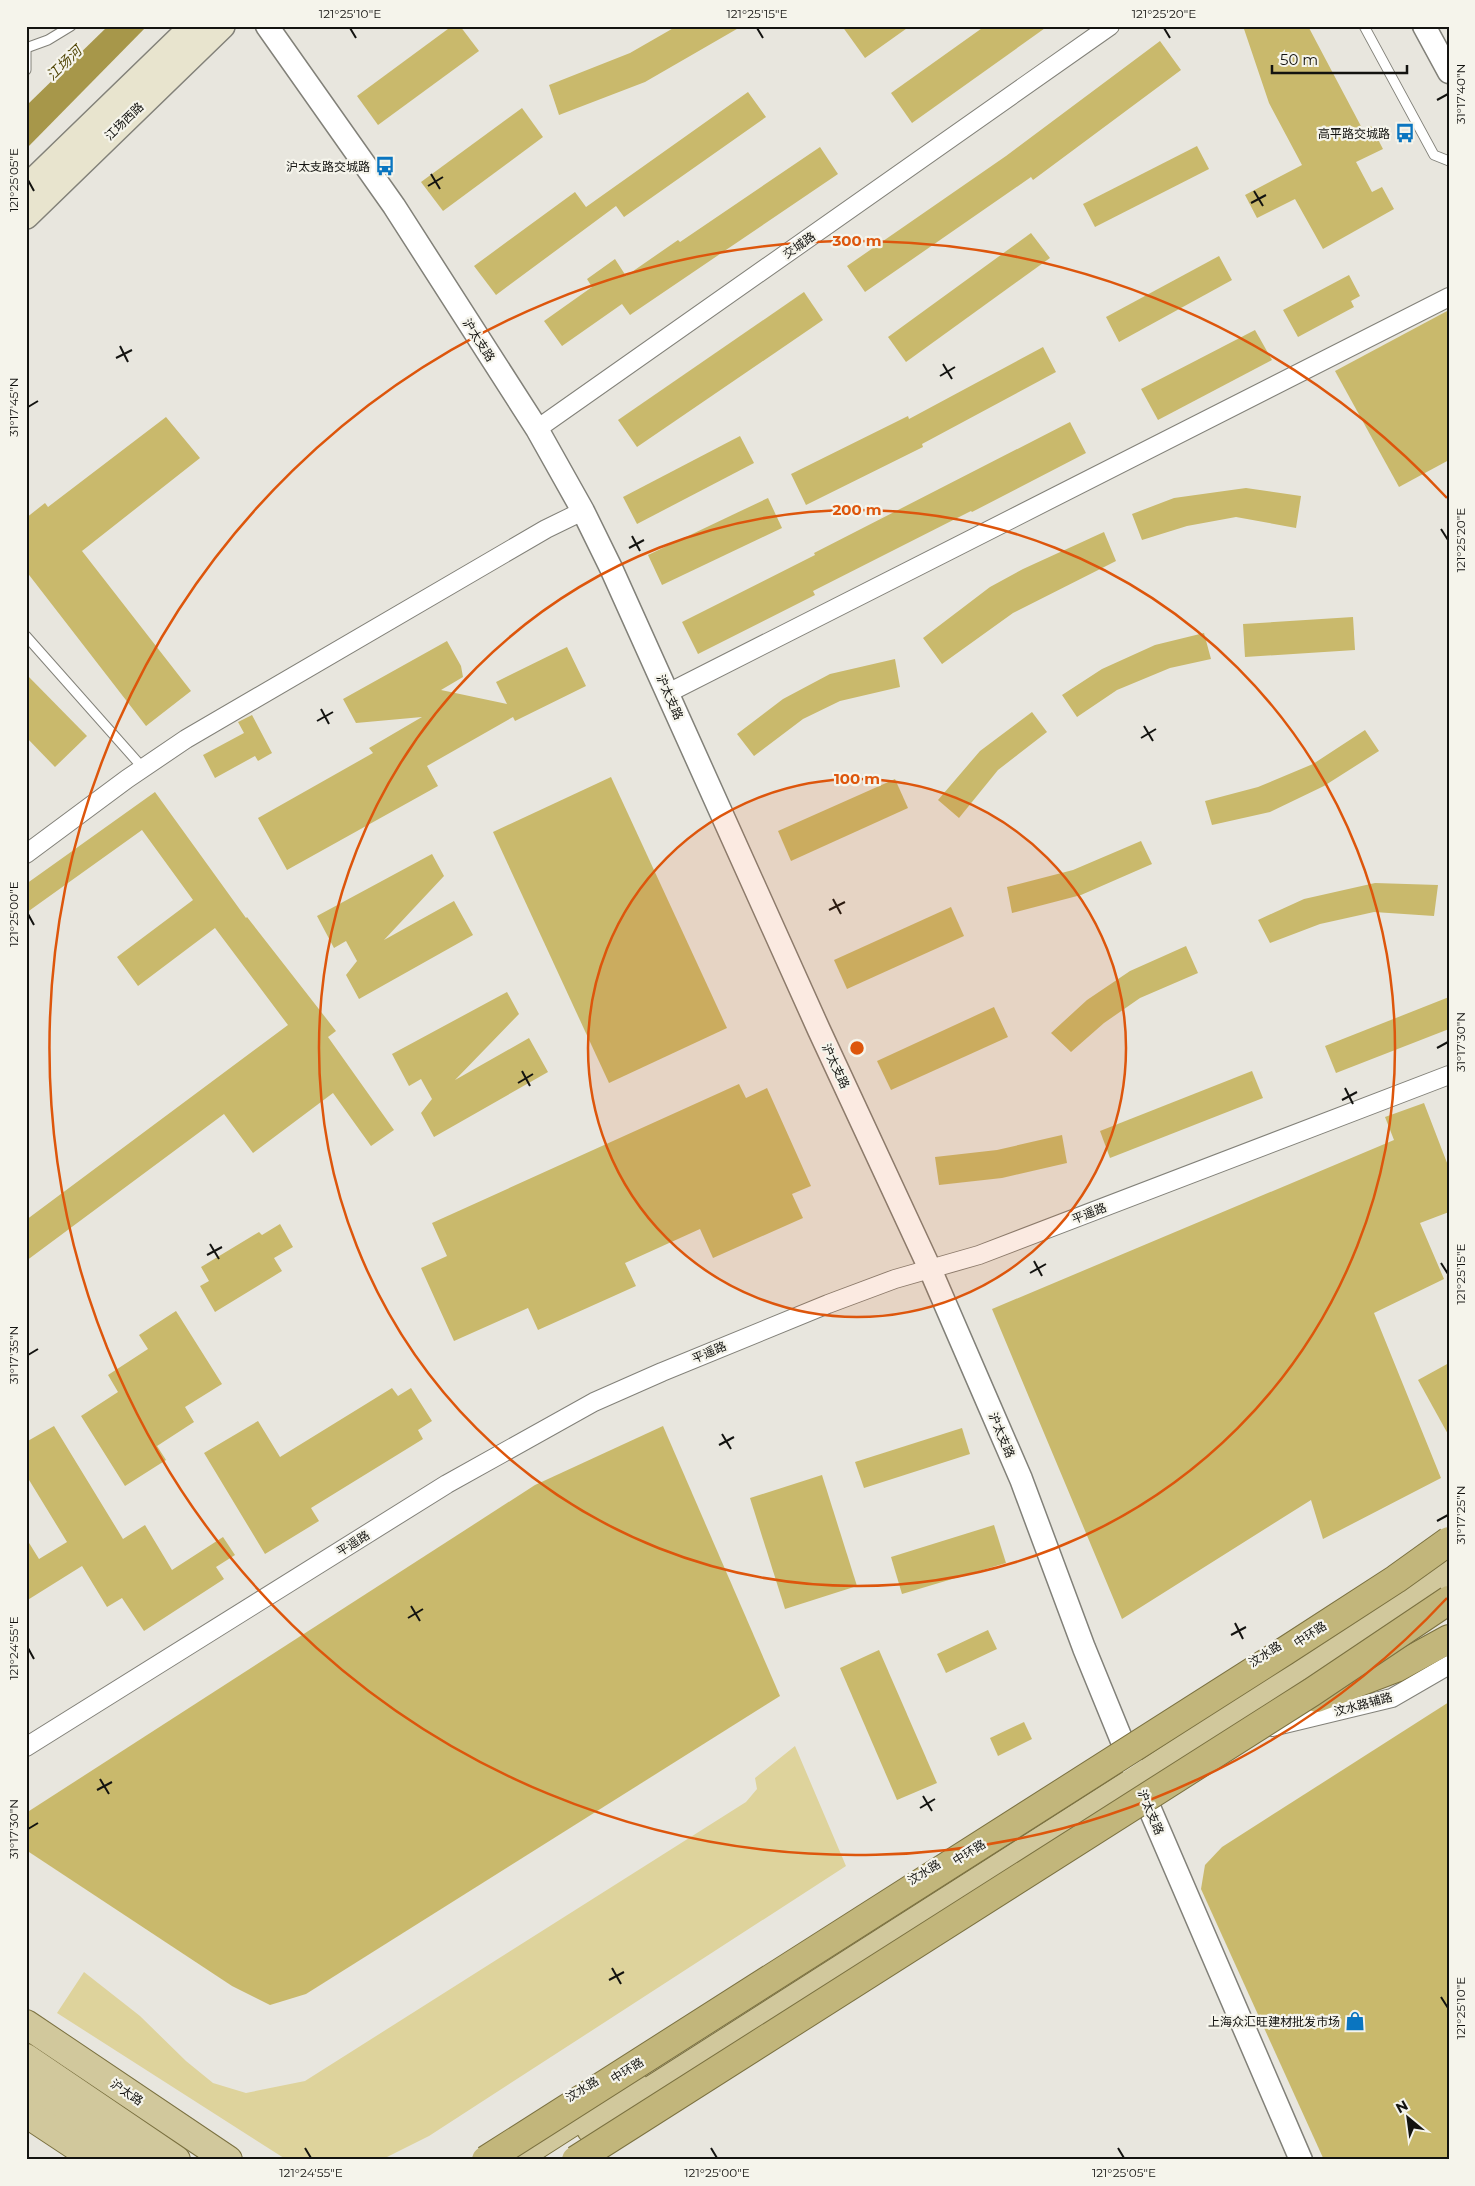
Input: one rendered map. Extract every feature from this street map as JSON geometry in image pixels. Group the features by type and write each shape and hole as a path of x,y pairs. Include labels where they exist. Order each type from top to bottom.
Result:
{"highway":[{"name":"中环路","path":"486,2160 1285,1651 1396,1579 1449,1541"},
{"path":"576,2160 1304,1697 1443,1586"},
{"path":"1317,1698 1396,1668 1449,1639"}],"main road":[{"name":"江场西路","path":"28,183 193,26"},
{"name":"江场西路","path":"26,216 222,26"},
{"name":"汶水路","path":"542,2160 850,1963 1130,1763 1449,1529"},
{"name":"汶水路","path":"512,2160 1130,1763 1449,1550"},
{"name":"汶水路","path":"470,2160 1130,1763 1443,1586"},
{"path":"1390,1652 1443,1586"},
{"path":"594,2160 1149,1807 1449,1612"},
{"path":"805,2026 850,1963"},
{"name":"沪太路","path":"26,2024 228,2160"},
{"path":"26,2058 176,2160"},
{"path":"26,2086 135,2160"},
{"path":"591,2129 677,2107"},
{"path":"26,2113 96,2160"}],"street":[{"name":"沪太支路","path":"266,26 383,190 537,429 583,511 668,692 819,1030 930,1269 1021,1479 1130,1763 1301,2160"},
{"name":"交城路","path":"537,429 1110,26"},
{"path":"1424,26 1449,72"},
{"path":"668,692 1449,297"},
{"path":"26,854 143,768 186,739 546,529 583,511"},
{"name":"平遥路","path":"26,1747 447,1484 587,1406 783,1321 895,1279 979,1255 1449,1075"},
{"name":"汶水路辅路","path":"1272,1727 1392,1698 1449,1665"}],"lane":[{"path":"26,70 26,48 48,40 71,26"},
{"path":"1364,26 1434,155 1449,161"},
{"path":"26,636 143,768"}],"shaded area":[{"path":"108,26 147,26 26,149 26,106"},
{"path":"795,1746 846,1866 429,2136 381,2160 287,2160 57,2013 84,1972 140,2016 186,2061 213,2083 246,2093 305,2081 746,1802 757,1789 755,1778"}],"building":[{"path":"452,26 460,26 479,51 378,125 357,96"},
{"path":"677,26 742,26 645,82 559,115 549,85 630,53"},
{"path":"842,26 910,26 865,58"},
{"path":"985,26 1048,26 912,123 891,93"},
{"path":"1243,26 1308,26 1363,130 1371,126 1383,149 1356,162 1372,192 1382,187 1394,209 1323,249 1295,199 1257,218 1245,195 1302,165 1269,103"},
{"path":"1160,41 1181,70 1033,180 1031,177 865,292 847,266 1006,156"},
{"path":"748,92 766,117 624,217 616,206 496,295 474,266 575,192 586,207"},
{"path":"522,108 543,137 443,211 421,182"},
{"path":"1197,146 1209,169 1095,227 1083,204"},
{"path":"820,147 838,174 630,315 622,304 562,346 544,321 592,287 587,279 615,259 626,276 678,240 680,242"},
{"path":"1031,233 1050,258 906,362 888,337"},
{"path":"1219,256 1232,280 1119,342 1106,317"},
{"path":"1349,275 1360,296 1351,301 1354,307 1298,337 1283,310"},
{"path":"804,292 823,320 637,447 618,420"},
{"path":"1449,310 1449,460 1399,487 1335,371"},
{"path":"1255,330 1272,360 1158,420 1141,389"},
{"path":"1043,347 1056,372 922,444 923,447 806,505 791,474 908,416 909,419"},
{"path":"166,417 200,458 82,551 191,691 146,726 26,571 26,518 45,503 48,507"},
{"path":"1070,422 1086,453 813,591 815,595 698,654 682,622"},
{"path":"740,436 754,463 637,524 623,497"},
{"path":"1246,488 1301,496 1296,528 1236,517 1187,526 1142,540 1132,514 1174,498"},
{"path":"768,498 782,528 662,585 648,555"},
{"path":"1104,532 1116,561 1013,613 942,664 923,638 990,587 1023,569"},
{"path":"1353,617 1355,650 1245,657 1243,624"},
{"path":"1204,633 1211,659 1170,668 1117,690 1077,717 1062,695 1102,669 1155,645"},
{"path":"447,641 461,666 463,677 441,690 507,704 496,682 567,647 586,686 515,721 513,717 427,766 438,786 287,870 258,818 373,753 369,748 422,717 356,723 343,699"},
{"path":"895,659 900,687 840,701 803,719 754,756 737,734 783,699 830,674"},
{"path":"26,674 87,736 55,767 26,737"},
{"path":"1032,712 1047,732 998,770 959,818 938,800 980,751"},
{"path":"252,715 272,753 258,761 255,756 215,778 203,755 244,733 238,722"},
{"path":"1365,730 1379,751 1324,786 1270,812 1212,825 1205,801 1258,787 1313,764"},
{"path":"611,777 727,1028 609,1083 493,832"},
{"path":"895,779 908,808 791,861 778,831"},
{"path":"155,792 246,918 336,1031 328,1037 394,1130 371,1146 333,1093 253,1153 224,1114 26,1261 26,1220 288,1025 215,928 138,986 117,957 193,900 142,830 26,913 26,884"},
{"path":"1141,841 1152,864 1081,895 1012,913 1007,887 1073,870"},
{"path":"432,854 444,876 384,940 454,901 473,935 359,999 346,975 357,961 346,941 334,948 317,916"},
{"path":"1375,883 1438,885 1434,916 1374,912 1320,924 1270,943 1258,920 1304,899"},
{"path":"951,907 964,936 847,989 834,960"},
{"path":"1186,946 1198,973 1140,998 1104,1023 1071,1052 1051,1033 1087,1000 1130,971"},
{"path":"507,992 519,1014 455,1080 529,1038 548,1072 434,1137 421,1113 432,1099 421,1079 409,1086 392,1054"},
{"path":"1449,997 1449,1029 1336,1073 1325,1046"},
{"path":"994,1007 1008,1037 891,1090 877,1061"},
{"path":"1252,1071 1263,1098 1110,1158 1100,1131"},
{"path":"739,1084 746,1098 767,1088 811,1186 792,1194 803,1218 713,1258 700,1229 625,1263 636,1286 538,1330 528,1308 454,1341 421,1268 447,1256 432,1223"},
{"path":"1424,1103 1449,1168 1449,1212 1420,1223 1444,1279 1374,1313 1441,1478 1323,1539 1311,1500 1122,1619 992,1309 1394,1140 1385,1117"},
{"path":"1062,1135 1067,1163 1002,1178 939,1185 935,1157 997,1150"},
{"path":"280,1224 293,1247 274,1258 282,1271 215,1312 200,1286 209,1281 201,1267 259,1232 262,1235"},
{"path":"176,1311 222,1384 185,1407 194,1422 157,1446 166,1460 125,1486 81,1416 118,1392 108,1375 148,1349 139,1335"},
{"path":"1449,1363 1449,1436 1418,1380"},
{"path":"392,1388 398,1396 411,1388 432,1421 418,1430 423,1439 311,1508 319,1521 265,1554 204,1453 258,1421 280,1457"},
{"path":"54,1426 123,1539 145,1525 172,1570 223,1537 235,1555 216,1567 224,1579 144,1631 122,1598 107,1607 82,1566 26,1601 26,1538 39,1559 67,1542 26,1475 26,1442"},
{"path":"663,1426 780,1696 306,1994 270,2005 232,1986 29,1852 26,1840 26,1813 535,1485"},
{"path":"962,1428 970,1454 864,1488 855,1462"},
{"path":"822,1475 857,1586 785,1609 750,1498"},
{"path":"994,1525 1006,1563 902,1594 891,1557"},
{"path":"988,1630 997,1649 946,1673 937,1654"},
{"path":"879,1650 937,1783 897,1800 840,1668"},
{"name":"上海众汇旺建材批发市场","path":"1449,1702 1449,2160 1324,2160 1201,1889 1205,1865 1222,1847"},
{"path":"1024,1722 1032,1739 998,1756 990,1738"}],"place":[{"name":"高平路交城路","path":"1405,133"},
{"name":"沪太支路交城路","path":"385,166"},
{"name":"上海众汇旺建材批发市场","path":"1355,2021"}],"water label":[{"name":"江场河","path":"64,63"}]}
